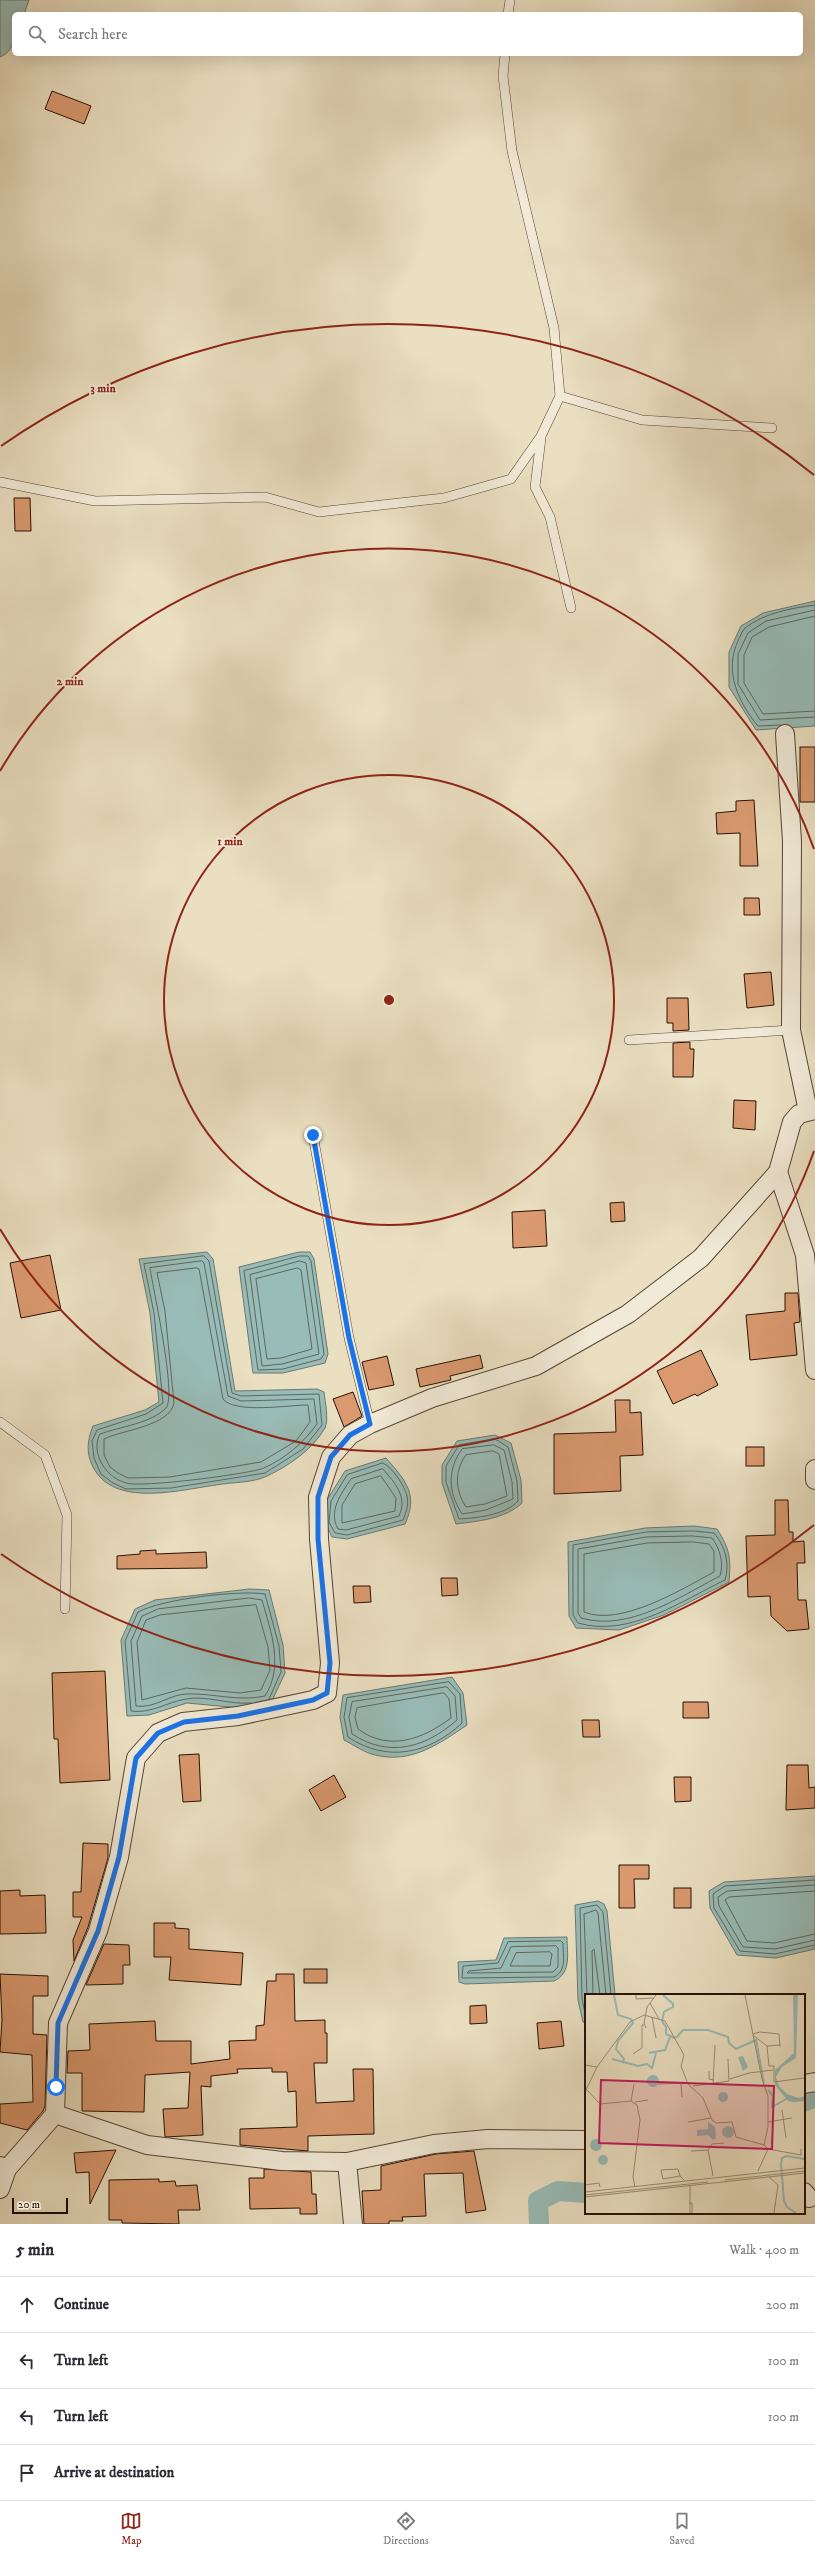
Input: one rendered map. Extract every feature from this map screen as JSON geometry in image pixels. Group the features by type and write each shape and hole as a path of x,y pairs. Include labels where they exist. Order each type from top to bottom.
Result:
{"street":[{"path":"0,2189 3,2167 55,2114 58,2023 100,1923 119,1857 136,1758 158,1733 184,1722 238,1716 313,1700 327,1693 330,1663 318,1539 318,1497 331,1457 350,1435 370,1424 432,1398 536,1366 628,1314 701,1258 778,1172 792,1122 799,1114 812,1110 791,1030 792,841 785,734"},
{"path":"778,1172 810,1255 815,1370"},
{"path":"815,1469 815,1480"},
{"path":"805,2084 815,2082"},
{"path":"55,2114 147,2145 282,2161 347,2162 434,2144 480,2140 585,2140"},
{"path":"347,2162 353,2224"}],"lane":[{"path":"508,12 510,0"},
{"path":"0,482 95,501 265,497 319,512 444,498 511,479 541,436 560,396 554,328 512,151 503,76 505,56"},
{"path":"560,396 642,420 772,428"},
{"path":"541,436 535,487 550,517 571,608"},
{"path":"629,1040 791,1030"},
{"path":"313,1135 349,1338 370,1424"},
{"path":"0,1422 45,1455 67,1515 65,1609"}],"water":[{"path":"0,0 29,0 25,12 12,12 12,44 6,54 0,57"},
{"path":"815,601 815,726 756,730 729,687 729,652 741,626 763,613"},
{"path":"207,1252 213,1259 235,1391 317,1389 324,1392 327,1415 325,1428 314,1443 300,1456 284,1467 261,1478 249,1481 166,1492 131,1492 116,1488 103,1480 93,1467 89,1457 89,1437 93,1426 145,1410 159,1402 150,1313 139,1259"},
{"path":"299,1252 310,1252 314,1259 328,1354 325,1363 283,1373 253,1373 239,1267"},
{"path":"495,1435 511,1443 521,1480 522,1503 508,1513 500,1516 456,1524 442,1483 442,1465 457,1441"},
{"path":"386,1458 399,1473 408,1488 411,1504 405,1524 347,1539 332,1537 325,1522 327,1500 345,1471"},
{"path":"694,1526 717,1529 725,1542 729,1554 729,1582 664,1615 619,1630 576,1628 569,1616 568,1542 645,1528"},
{"path":"249,1589 269,1590 283,1645 285,1673 270,1705 240,1708 187,1703 149,1715 127,1716 121,1640 135,1609 155,1600"},
{"path":"452,1677 463,1693 467,1725 446,1739 424,1750 401,1757 388,1757 367,1753 344,1740 340,1717 343,1695"},
{"path":"815,1876 815,1949 776,1958 737,1955 710,1908 709,1891 724,1882"},
{"path":"598,1901 604,1904 607,1911 615,1994 585,1994 585,2023 583,2022 578,2000 575,1905"},
{"path":"567,1937 568,1956 566,1968 564,1973 554,1981 465,1984 459,1982 458,1962 496,1960 504,1938"}],"building":[{"path":"52,91 91,106 84,124 45,109"},
{"path":"14,498 30,498 31,531 15,531"},
{"path":"800,747 815,747 815,802 800,802"},
{"path":"754,800 758,866 740,866 740,833 717,834 716,813 736,811 736,801"},
{"path":"744,898 759,898 760,915 744,915"},
{"path":"771,972 774,1005 747,1008 744,974"},
{"path":"667,998 688,998 689,1030 673,1031 673,1023 667,1023"},
{"path":"690,1042 690,1049 694,1049 693,1077 673,1077 673,1043"},
{"path":"734,1100 756,1101 755,1130 733,1128"},
{"path":"624,1202 625,1221 611,1222 610,1203"},
{"path":"545,1210 547,1246 513,1248 512,1212"},
{"path":"50,1255 61,1310 21,1318 10,1263"},
{"path":"785,1293 798,1293 800,1322 794,1323 797,1355 750,1360 746,1315 785,1311"},
{"path":"701,1350 718,1385 697,1396 695,1394 673,1404 657,1371"},
{"path":"480,1355 483,1368 450,1376 451,1380 420,1387 416,1369"},
{"path":"387,1356 394,1385 369,1390 362,1362"},
{"path":"353,1392 362,1416 344,1427 333,1399"},
{"path":"615,1400 630,1400 630,1413 641,1412 643,1455 620,1456 621,1491 554,1494 554,1434 616,1432"},
{"path":"746,1447 764,1447 764,1466 746,1466"},
{"path":"775,1500 788,1500 789,1532 793,1532 793,1542 804,1541 805,1563 797,1563 798,1600 806,1600 809,1629 787,1631 771,1616 770,1596 748,1597 746,1536 775,1535"},
{"path":"156,1550 156,1554 206,1552 207,1568 117,1569 117,1556 140,1554 140,1551"},
{"path":"441,1578 457,1578 458,1595 442,1596"},
{"path":"353,1586 370,1586 371,1602 354,1603"},
{"path":"105,1671 110,1780 60,1783 58,1739 54,1739 52,1673"},
{"path":"683,1702 708,1702 709,1718 683,1718"},
{"path":"582,1720 599,1720 600,1737 583,1737"},
{"path":"199,1754 201,1801 183,1802 179,1755"},
{"path":"787,1765 808,1765 809,1788 815,1787 815,1808 786,1810"},
{"path":"334,1775 346,1797 321,1811 309,1790"},
{"path":"674,1777 691,1777 691,1801 675,1802"},
{"path":"83,1843 108,1844 108,1858 88,1927 74,1961 73,1940 82,1917 73,1917 73,1892 81,1892"},
{"path":"619,1865 649,1865 649,1879 634,1879 635,1908 619,1908"},
{"path":"674,1888 691,1888 691,1908 674,1908"},
{"path":"20,1890 20,1896 45,1895 46,1933 0,1934 0,1891"},
{"path":"154,1923 175,1923 175,1928 189,1929 189,1949 243,1953 241,1985 169,1980 171,1957 154,1957"},
{"path":"104,1944 129,1945 130,1965 123,1965 123,1984 86,1985"},
{"path":"304,1969 327,1969 327,1983 304,1983"},
{"path":"0,1974 48,1976 48,1996 33,1996 33,2034 47,2035 45,2106 43,2111 27,2130 0,2123 0,2104 33,2102 32,2055 0,2052 2,2020"},
{"path":"276,1974 294,1974 295,2021 325,2020 325,2033 327,2033 327,2063 314,2063 316,2103 354,2101 353,2069 373,2069 374,2134 308,2136 308,2151 240,2145 240,2129 297,2127 296,2091 288,2092 287,2072 272,2072 272,2068 237,2069 238,2073 211,2076 211,2087 201,2086 203,2135 165,2137 163,2109 188,2108 190,2072 145,2075 144,2112 82,2111 82,2073 67,2073 68,2051 90,2050 89,2024 155,2021 156,2041 191,2041 191,2064 230,2059 229,2041 256,2040 256,2026 264,2025 267,1981 276,1981"},
{"path":"486,2005 487,2023 470,2024 470,2006"},
{"path":"561,2021 564,2046 539,2049 537,2023"},
{"path":"116,2150 90,2204 89,2172 76,2173 74,2153"},
{"path":"474,2151 486,2210 466,2213 463,2173 424,2174 426,2216 402,2217 403,2221 389,2221 389,2224 364,2224 362,2191 381,2190 381,2166 436,2154"},
{"path":"264,2169 311,2172 312,2194 316,2194 317,2214 300,2214 300,2208 250,2209 249,2178 264,2178"},
{"path":"159,2179 159,2182 175,2181 176,2186 197,2185 200,2210 178,2210 179,2224 122,2223 122,2220 109,2220 109,2180"}],"waterway":[{"path":"805,2102 815,2097"},
{"path":"539,2224 538,2201 558,2191 585,2193"}],"route":[{"path":"56,2087 58,2023 78,1972 98,1931 119,1857 136,1758 158,1733 184,1722 238,1716 313,1700 327,1693 330,1677 330,1663 318,1539 318,1497 331,1457 350,1435 370,1424 349,1338 313,1135"}]}
